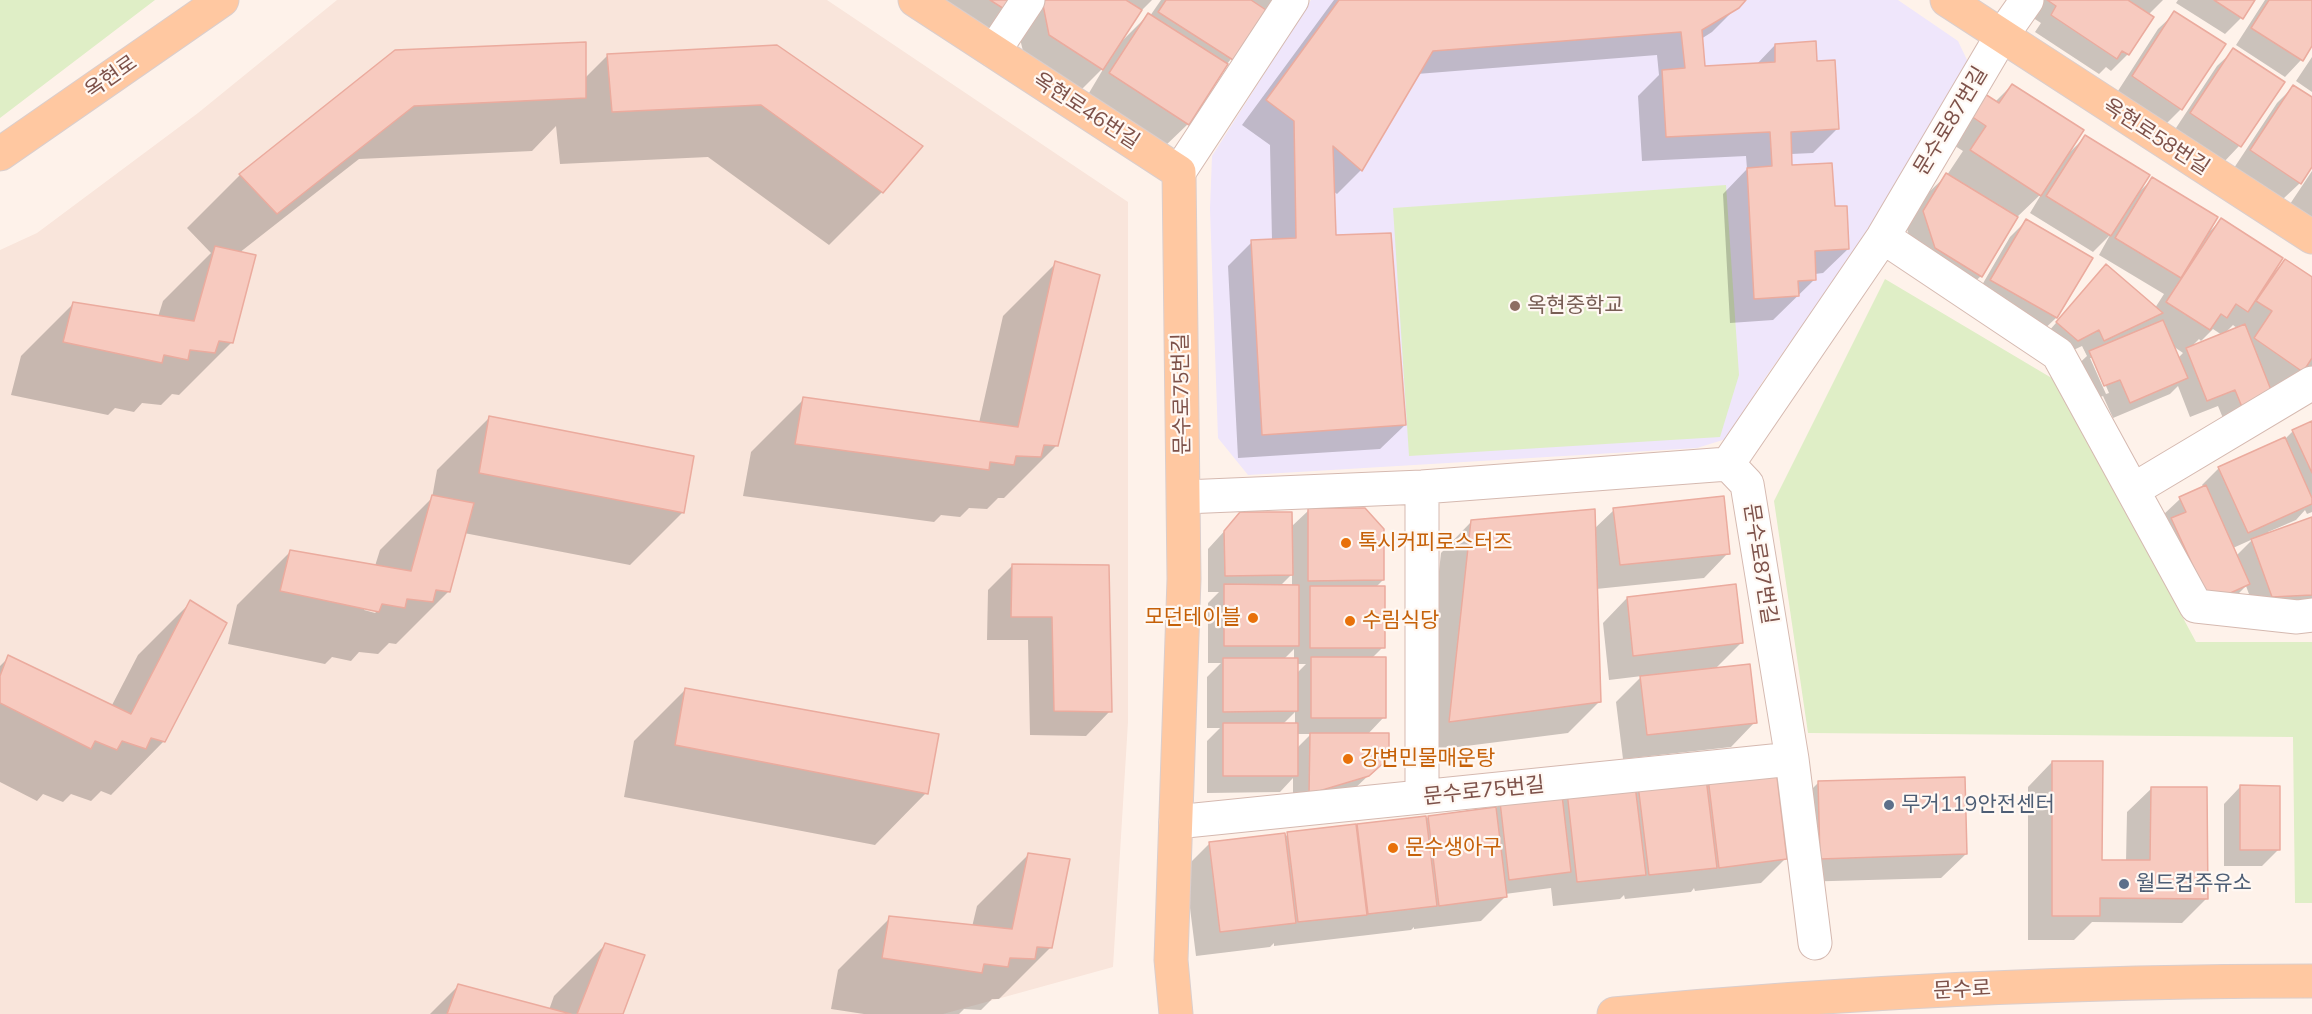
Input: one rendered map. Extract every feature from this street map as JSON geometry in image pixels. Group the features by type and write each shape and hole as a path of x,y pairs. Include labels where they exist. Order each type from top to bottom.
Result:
{"main road":[{"name":"옥현로","path":"0,154 222,0"},
{"name":"옥현로46번길","path":"915,0 1179,172"},
{"name":"옥현로58번길","path":"1947,0 2312,237"},
{"name":"문수로75번길","path":"1176,1014 1170,960 1176,822 1184,497 1179,172"},
{"name":"문수로","path":"1614,1014 1711,1005 1982,988 2312,981"}],"street":[{"path":"994,51 1028,0"},
{"path":"1179,172 1293,0"},
{"path":"2001,37 2027,0"},
{"name":"문수로87번길","path":"1815,943 1792,759 1747,484 1728,464 1883,237 2001,37"},
{"path":"1883,237 2058,354 2196,606 2297,617 2312,615"},
{"path":"2133,490 2312,383"},
{"path":"1184,497 1422,487 1728,464"},
{"path":"1422,487 1422,797"},
{"name":"문수로75번길","path":"1176,822 1792,759"}],"shaded area":[{"path":"337,0 827,0 1128,202 1128,722 1113,967 943,1014 0,1014 0,250 37,233 198,113"},
{"name":"옥현중학교","path":"1311,0 1898,0 1958,41 1968,62 1867,234 1765,378 1726,439 1697,448 1248,475 1218,438 1210,209 1212,156"}],"green space":[{"path":"0,0 155,0 0,118"},
{"path":"1726,185 1739,375 1720,437 1409,456 1393,208"},
{"path":"1885,279 2055,380 2196,642 2312,642 2312,903 2295,903 2293,737 1808,733 1774,501"}],"building":[{"path":"990,0 1017,0 1009,12"},
{"path":"1042,0 1126,0 1142,10 1103,70 1049,35"},
{"path":"1166,0 1251,0 1266,10 1233,60 1158,12"},
{"path":"1339,0 1746,0 1739,8 1702,30 1705,66 1775,62 1775,44 1816,41 1817,61 1835,60 1839,129 1791,132 1792,165 1832,163 1835,206 1847,206 1849,249 1815,251 1816,280 1798,281 1799,296 1754,299 1747,168 1772,166 1770,132 1666,137 1662,70 1685,68 1681,32 1433,51 1362,171 1333,146 1336,235 1391,233 1406,425 1262,435 1251,240 1296,238 1294,121 1266,100"},
{"path":"2047,0 2128,0 2154,17 2129,55 2122,51 2117,59 2051,15 2056,6"},
{"path":"2214,0 2255,0 2243,19"},
{"path":"2269,0 2312,0 2312,46 2303,61 2251,28"},
{"path":"2174,11 2226,44 2182,110 2132,76"},
{"path":"1148,13 1228,64 1189,125 1109,73"},
{"path":"586,42 586,98 414,106 277,214 239,174 395,50"},
{"path":"777,45 923,146 883,193 761,105 612,112 607,54"},
{"path":"2233,48 2285,82 2241,147 2190,113"},
{"path":"2012,84 2084,130 2041,196 1970,150 1986,126 1971,116 1985,94 1999,103"},
{"path":"2293,85 2312,97 2312,167 2301,184 2250,150"},
{"path":"2085,135 2150,175 2111,236 2046,196"},
{"path":"1946,173 2018,217 1982,277 1935,248 1923,211"},
{"path":"2152,177 2218,217 2181,278 2115,238"},
{"path":"2221,218 2283,258 2248,312 2236,304 2227,318 2221,314 2210,330 2166,302"},
{"path":"2026,219 2093,258 2057,318 1990,280"},
{"path":"215,246 256,255 233,343 219,341 215,353 190,350 188,360 164,355 162,363 63,342 73,302 194,321"},
{"path":"2285,259 2312,277 2312,358 2303,372 2254,338 2272,311 2256,301"},
{"path":"1055,261 1100,275 1058,446 1044,445 1041,457 1016,456 1014,465 990,462 989,470 795,444 803,397 1018,427"},
{"path":"2106,264 2163,313 2104,341 2099,330 2078,341 2056,322"},
{"path":"2163,320 2188,378 2130,403 2120,380 2104,386 2089,351"},
{"path":"2245,324 2273,395 2242,407 2235,390 2207,401 2186,348"},
{"path":"489,416 694,456 684,513 479,473"},
{"path":"2312,421 2312,473 2292,430"},
{"path":"2285,437 2312,498 2312,504 2248,533 2218,467"},
{"path":"2206,485 2250,584 2226,595 2205,592 2171,518 2186,512 2179,497"},
{"path":"432,495 474,503 450,592 436,590 433,602 407,599 405,608 382,604 379,612 280,591 290,550 411,571"},
{"path":"1724,496 1730,554 1620,565 1613,508"},
{"path":"1308,508 1365,508 1384,529 1384,580 1308,581"},
{"path":"1595,509 1601,702 1449,722 1471,520"},
{"path":"1240,512 1292,512 1293,575 1225,576 1224,531"},
{"path":"2312,517 2312,595 2272,597 2251,539"},
{"path":"1012,564 1109,565 1112,712 1054,711 1052,617 1011,617"},
{"path":"1224,584 1299,585 1299,646 1224,646"},
{"path":"1736,584 1743,643 1633,656 1627,597"},
{"path":"1310,586 1385,586 1385,648 1310,648"},
{"path":"190,600 227,623 165,742 151,738 146,749 122,741 117,750 95,741 91,749 0,703 0,676 8,655 131,714"},
{"path":"1311,657 1386,657 1386,718 1311,718"},
{"path":"1223,658 1298,658 1298,711 1223,712"},
{"path":"1750,664 1757,723 1647,735 1640,676"},
{"path":"685,688 939,734 928,794 675,745"},
{"path":"1223,723 1298,723 1298,776 1223,776"},
{"path":"1310,733 1389,733 1389,758 1369,776 1309,794"},
{"path":"2052,761 2103,761 2102,860 2150,860 2151,787 2207,787 2208,899 2100,898 2100,916 2052,916"},
{"path":"1776,769 1787,859 1719,868 1708,778"},
{"path":"1965,777 1967,854 1820,859 1818,781"},
{"path":"1706,778 1717,868 1649,875 1638,785"},
{"path":"1635,785 1646,875 1577,882 1567,792"},
{"path":"2240,785 2280,786 2280,850 2240,850"},
{"path":"1562,795 1571,872 1509,880 1500,802"},
{"path":"1496,807 1507,897 1439,906 1428,816"},
{"path":"1426,816 1437,906 1368,914 1357,824"},
{"path":"1356,824 1367,915 1298,922 1287,832"},
{"path":"1285,833 1296,923 1220,932 1209,842"},
{"path":"1028,853 1070,859 1052,948 1037,947 1035,959 1010,958 1008,967 984,964 982,973 882,958 889,916 1012,929"},
{"path":"605,943 645,955 623,1014 577,1014"},
{"path":"458,984 571,1014 447,1014"}],"place":[{"name":"옥현중학교","path":"1515,306"},
{"name":"톡시커피로스터즈","path":"1346,543"},
{"name":"모던테이블","path":"1253,618"},
{"name":"수림식당","path":"1350,621"},
{"name":"강변민물매운탕","path":"1348,759"},
{"name":"무거119안전센터","path":"1889,805"},
{"name":"문수생아구","path":"1393,848"},
{"name":"월드컵주유소","path":"2124,884"}]}
